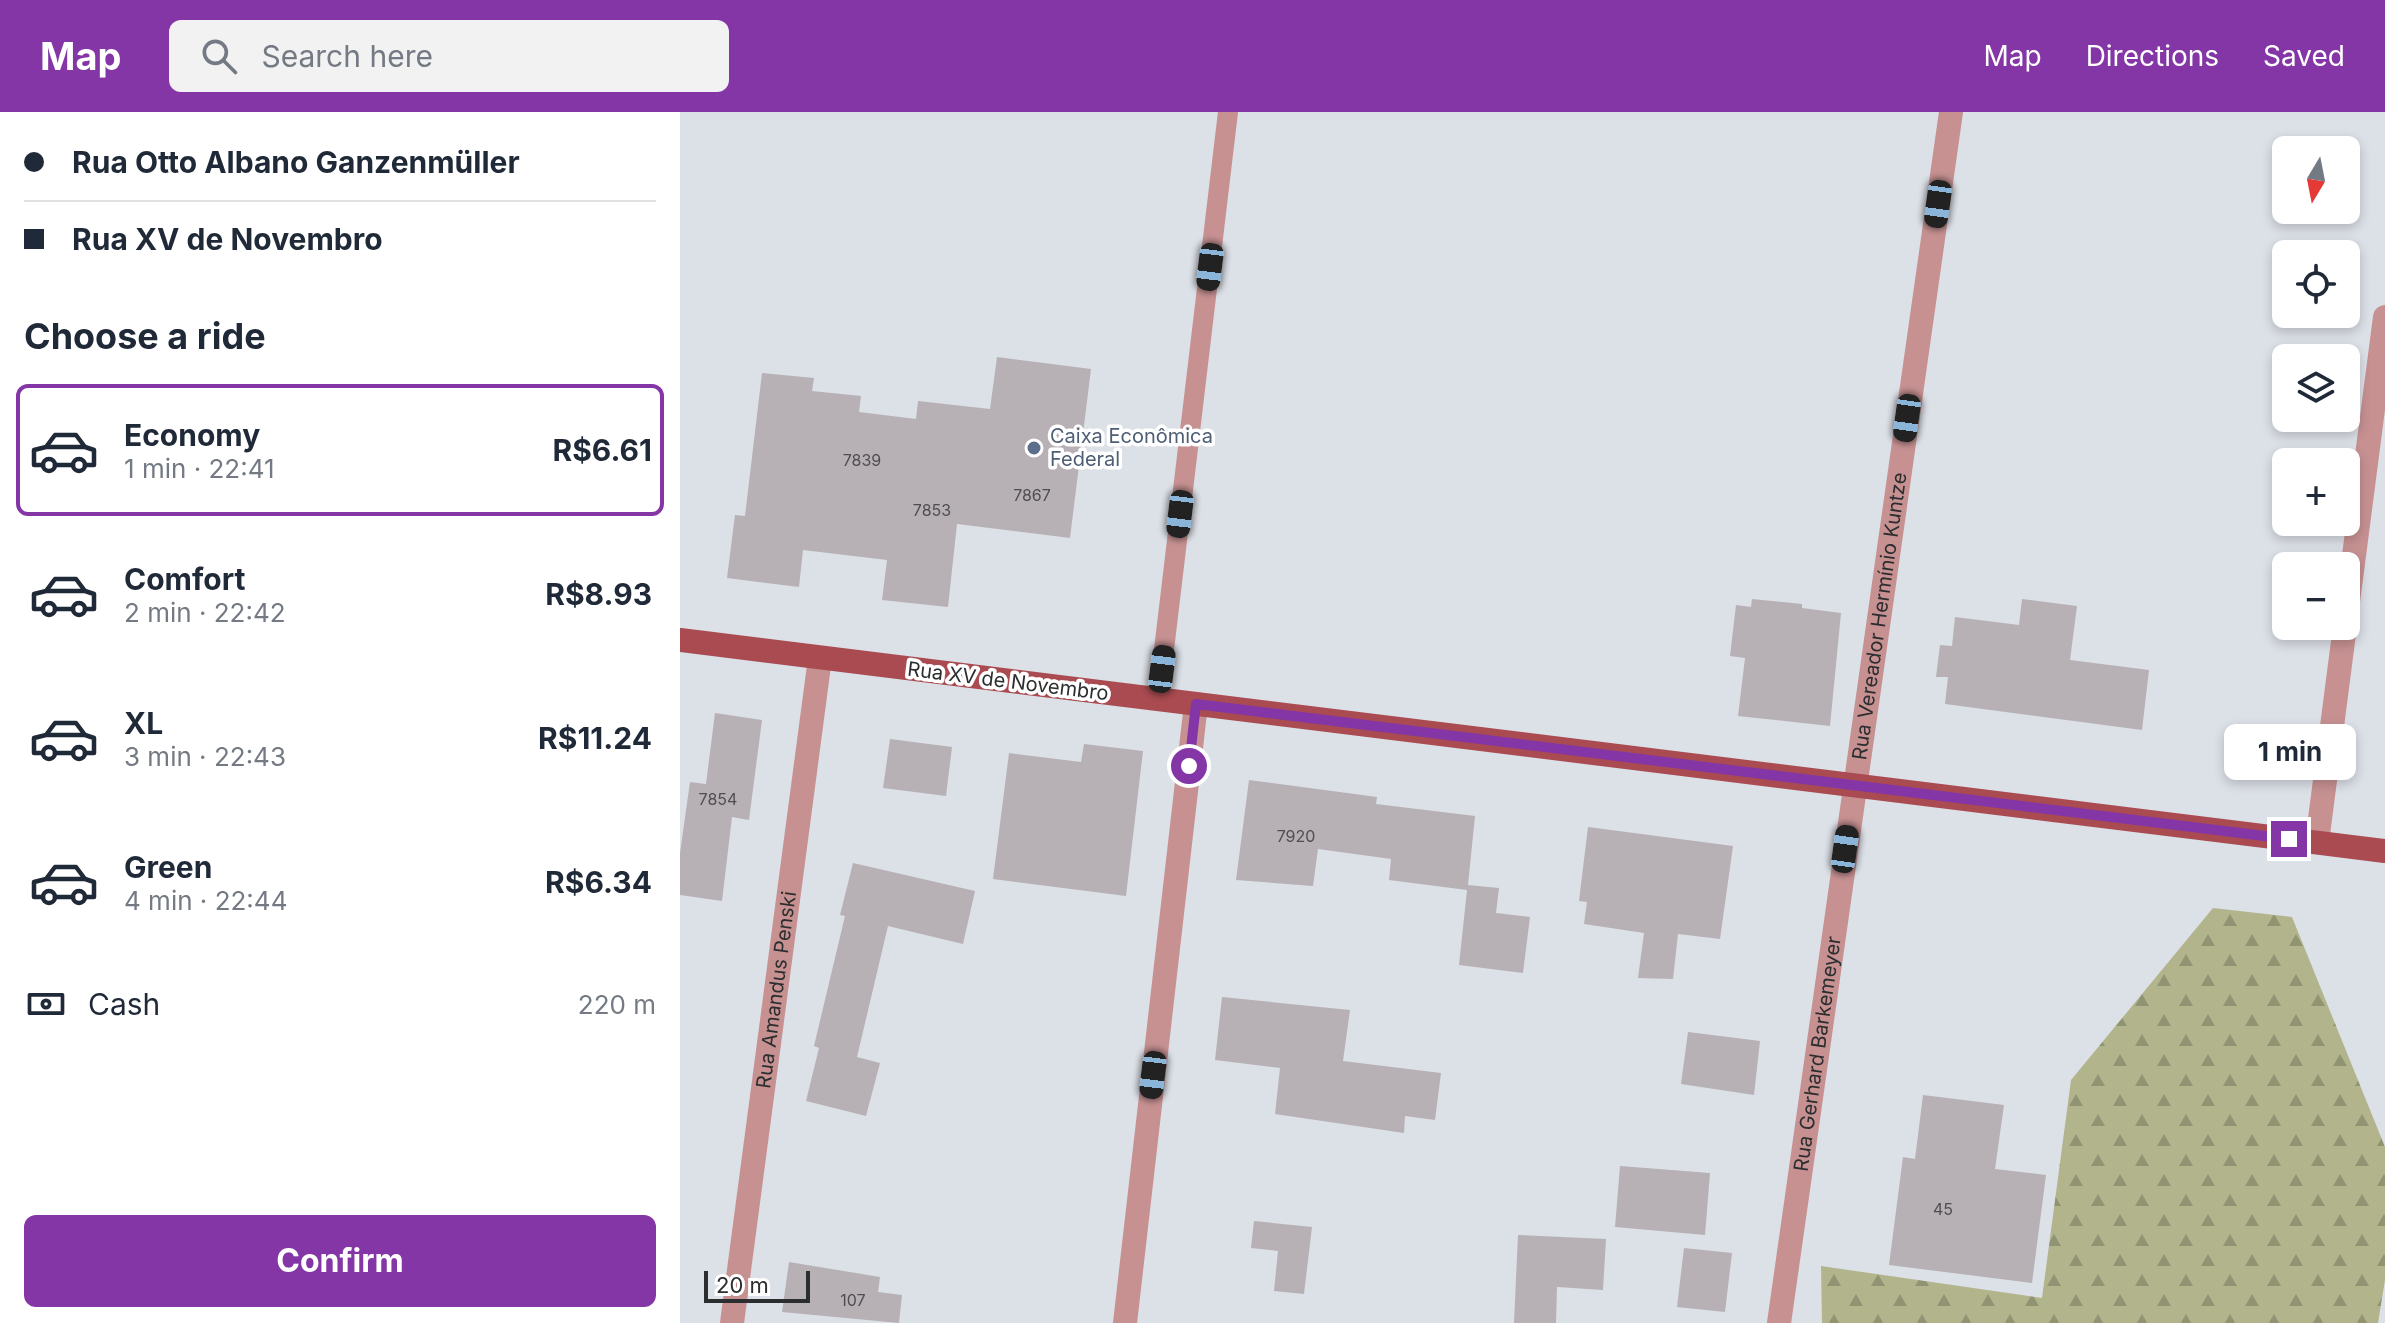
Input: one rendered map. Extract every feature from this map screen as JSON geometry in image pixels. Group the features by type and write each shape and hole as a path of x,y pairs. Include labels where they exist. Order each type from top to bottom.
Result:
{"main road":[{"name":"Rua XV de Novembro","path":"680,640 2385,851"}],"street":[{"name":"Rua Vereador Hermínio Kuntze","path":"1854,786 1951,112"},
{"path":"2354,552 2385,317"},
{"path":"2317,842 2343,640"},
{"name":"Rua Amandus Penski","path":"732,1323 820,658"},
{"path":"1125,1323 1196,704"},
{"name":"Rua Gerhard Barkemeyer","path":"1779,1323 1854,786"}],"lane":[{"path":"1158,700 1228,112"}],"green space":[{"path":"2213,908 2292,917 2385,1147 2385,1280 2378,1323 1822,1323 1821,1266 2042,1298 2071,1080"}],"building":[{"path":"997,357 1091,369 1070,538 957,524 948,607 882,600 887,560 803,550 799,587 727,578 735,515 745,516 762,373 814,378 812,391 861,396 859,412 916,419 918,401 990,409"},
{"path":"1752,599 1802,604 1802,608 1841,613 1830,726 1738,716 1745,658 1730,656 1736,605 1751,607"},
{"path":"2022,599 2077,606 2070,660 2149,670 2142,730 1945,704 1948,677 1936,677 1940,645 1952,646 1955,617 2019,625"},
{"path":"715,713 762,720 749,820 732,817 722,901 680,895 680,853 690,782 706,784"},
{"path":"890,739 952,747 946,796 883,788"},
{"path":"1084,744 1143,751 1126,896 993,879 1009,753 1081,762"},
{"path":"1249,780 1377,797 1376,804 1475,816 1468,885 1499,888 1496,913 1530,917 1523,973 1459,965 1467,890 1389,880 1391,859 1318,849 1313,886 1236,880"},
{"path":"1588,827 1733,846 1720,939 1678,934 1673,979 1638,978 1644,933 1584,924 1587,902 1579,901"},
{"path":"853,863 975,891 963,944 888,926 857,1057 880,1063 866,1116 806,1101 819,1048 814,1046 845,916 840,915"},
{"path":"1222,997 1350,1010 1343,1061 1441,1073 1435,1120 1405,1116 1404,1133 1275,1114 1280,1068 1215,1060"},
{"path":"1688,1032 1760,1041 1754,1095 1681,1084"},
{"path":"1923,1095 2004,1105 1995,1169 2046,1175 2032,1283 1889,1265 1903,1157 1915,1159"},
{"path":"1620,1166 1710,1173 1705,1235 1615,1227"},
{"path":"1254,1221 1312,1227 1304,1294 1274,1291 1278,1251 1251,1248"},
{"path":"1518,1235 1606,1239 1603,1290 1557,1287 1556,1323 1514,1323"},
{"path":"1684,1248 1732,1253 1725,1312 1677,1307"},
{"path":"789,1262 880,1277 878,1292 902,1295 899,1323 782,1312"}],"place":[{"name":"Caixa Econômica Federal","path":"1034,448"}],"route":[{"path":"1189,766 1196,704 2289,839"}]}
